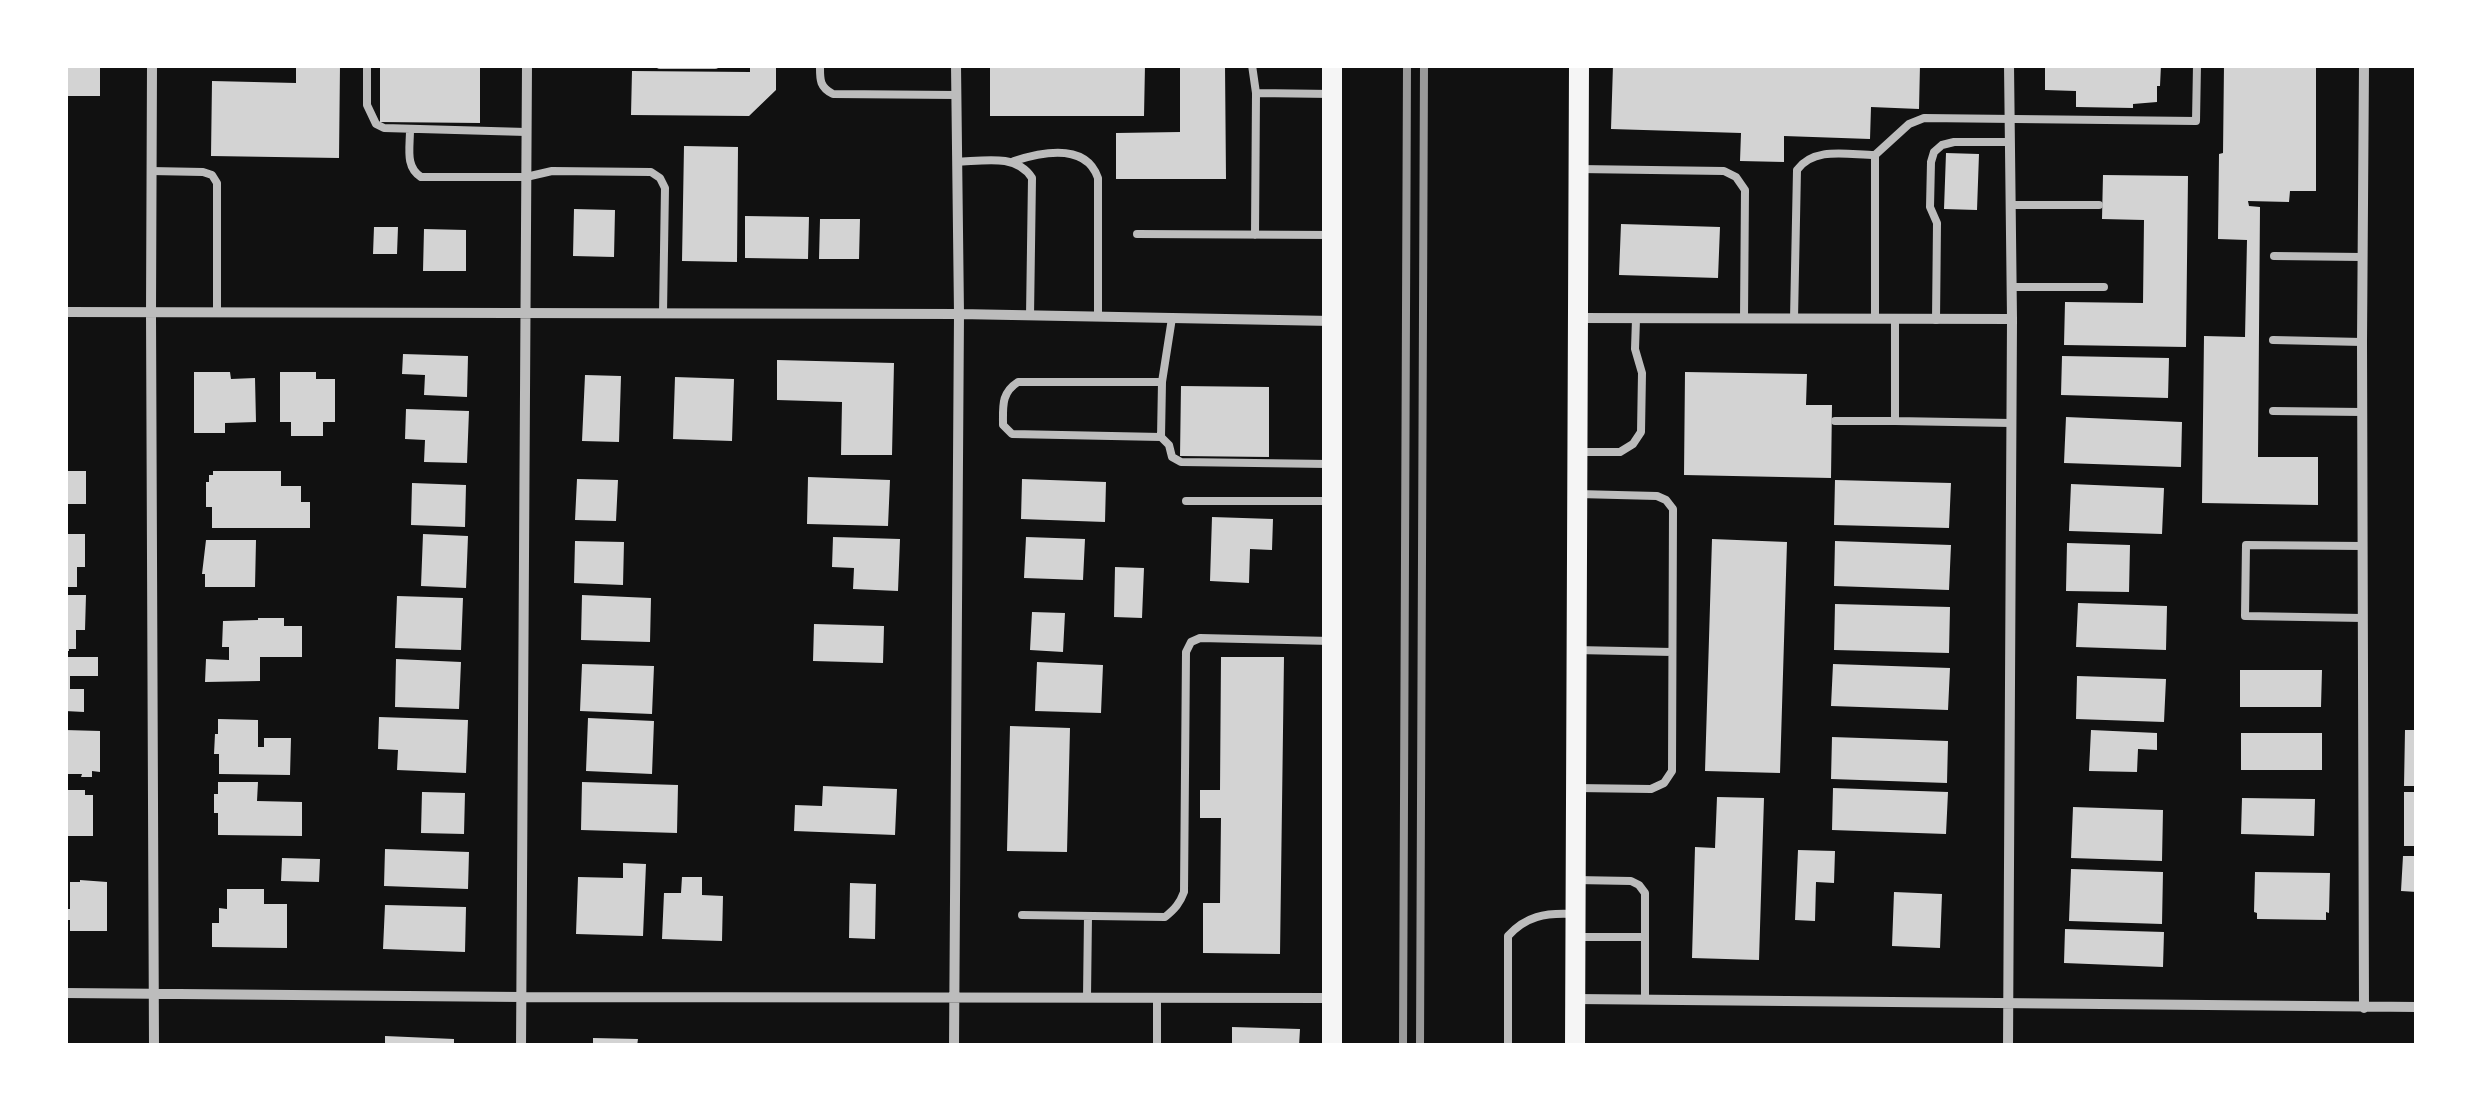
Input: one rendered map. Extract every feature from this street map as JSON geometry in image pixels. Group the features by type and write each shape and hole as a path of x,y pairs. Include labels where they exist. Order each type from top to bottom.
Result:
{"main road":[{"path":"1332,65 1332,1046"},
{"path":"1575,1046 1580,65"}],"street":[{"path":"152,65 154,1046"},
{"path":"521,1046 527,65"},
{"path":"954,1046 959,314 956,65"},
{"path":"2008,1046 2012,319 2009,65"},
{"path":"2364,65 2364,1008"},
{"path":"65,312 959,314 1332,321"},
{"path":"1577,318 2012,319"},
{"path":"65,993 1332,998"},
{"path":"1575,999 2417,1007"}],"lane":[{"path":"367,65 367,105 376,124 384,128 526,132"},
{"path":"660,65 715,65"},
{"path":"820,65 820,82 824,90 833,94 956,95"},
{"path":"1252,65 1256,93 1255,234"},
{"path":"1794,319 1797,170 1804,160 1815,154 1875,155 1909,124 1924,118 2196,121 2197,65"},
{"path":"1256,93 1332,94"},
{"path":"410,130 410,164 421,177 526,177 552,171 651,172 660,178 664,188 663,312"},
{"path":"1936,320 1937,223 1930,207 1934,152 1942,144 1954,142 2010,142"},
{"path":"957,162 1072,154 1094,166 1098,178 1098,316"},
{"path":"1875,155 1875,319"},
{"path":"1014,161 1025,167 1032,178 1030,316"},
{"path":"1579,169 1724,171 1736,178 1745,190 1744,318"},
{"path":"151,171 203,172 217,182 216,313"},
{"path":"2010,205 2100,205"},
{"path":"1137,234 1332,236"},
{"path":"2274,256 2362,256"},
{"path":"2012,287 2104,287"},
{"path":"1172,318 1162,382 1162,437 1172,456 1181,462 1332,464"},
{"path":"1578,452 1620,452 1642,432 1642,372 1635,349 1636,319"},
{"path":"1895,320 1895,421"},
{"path":"2273,340 2362,342"},
{"path":"1162,382 1018,382 1004,396 1003,426 1012,434 1162,437"},
{"path":"2273,411 2362,412"},
{"path":"1835,421 2011,423"},
{"path":"1577,788 1651,789 1664,784 1672,770 1672,509 1657,496 1578,494"},
{"path":"1186,501 1332,501"},
{"path":"2363,546 2246,545 2245,616 2363,618"},
{"path":"1022,915 1166,916 1184,892 1186,652 1191,642 1200,638 1332,641"},
{"path":"1576,650 1672,652"},
{"path":"1576,880 1631,882 1640,885 1645,893 1645,1000"},
{"path":"1508,1046 1508,936 1534,917 1576,914"},
{"path":"1087,997 1088,916"},
{"path":"1576,937 1645,937"},
{"path":"1156,997 1157,1046"}],"building":[{"path":"65,65 100,65 100,96 65,96"},
{"path":"296,65 340,65 339,158 211,156 212,81 296,83"},
{"path":"380,65 480,65 480,123 380,122"},
{"path":"750,65 776,65 776,90 749,116 631,115 632,71 750,72"},
{"path":"990,65 1145,65 1144,116 990,116"},
{"path":"1180,65 1225,65 1226,179 1116,179 1116,133 1180,132"},
{"path":"1613,65 1920,65 1919,109 1871,107 1870,139 1784,136 1784,162 1740,161 1741,133 1611,129"},
{"path":"2045,65 2161,65 2157,102 2133,104 2133,108 2076,107 2076,91 2045,90"},
{"path":"2224,65 2316,65 2316,191 2290,191 2289,202 2248,201 2249,206 2260,207 2258,457 2318,457 2318,505 2202,503 2204,336 2245,337 2247,240 2218,239"},
{"path":"684,146 738,147 737,262 682,261"},
{"path":"1946,153 1979,154 1977,210 1944,209"},
{"path":"2103,175 2188,176 2186,347 2064,345 2065,302 2143,303 2144,220 2102,219"},
{"path":"574,209 615,210 614,257 573,256"},
{"path":"745,216 809,217 808,259 745,258"},
{"path":"820,219 860,219 859,259 819,259"},
{"path":"1621,224 1720,227 1718,278 1619,275"},
{"path":"374,227 398,227 397,254 373,254"},
{"path":"424,229 466,230 466,271 423,271"},
{"path":"403,354 468,356 467,397 424,395 425,375 402,374"},
{"path":"2062,356 2169,358 2168,398 2061,395"},
{"path":"777,360 894,363 892,455 841,455 842,402 777,400"},
{"path":"194,372 230,372 231,379 255,378 256,422 225,423 225,433 194,433"},
{"path":"280,372 316,372 316,379 335,379 335,422 323,422 323,436 291,436 291,422 280,422"},
{"path":"1685,372 1807,374 1806,405 1832,405 1831,478 1684,475"},
{"path":"585,375 621,376 619,442 582,441"},
{"path":"675,377 734,379 732,441 673,439"},
{"path":"1181,386 1269,387 1269,457 1180,456"},
{"path":"406,409 469,411 467,463 424,462 425,440 405,439"},
{"path":"2066,417 2182,422 2181,467 2064,463"},
{"path":"65,471 86,471 86,504 65,504"},
{"path":"213,471 281,471 281,486 301,486 301,502 310,502 310,528 212,528 212,507 206,507 206,482"},
{"path":"808,477 890,480 888,526 807,524"},
{"path":"577,479 618,480 616,521 575,520"},
{"path":"1022,479 1106,482 1105,522 1021,519"},
{"path":"1835,480 1951,483 1949,528 1834,525"},
{"path":"412,483 466,485 465,527 411,525"},
{"path":"2071,484 2164,488 2162,534 2069,531"},
{"path":"1212,517 1273,519 1272,550 1250,549 1249,583 1210,581"},
{"path":"65,534 85,534 85,567 77,567 77,587 65,587"},
{"path":"423,534 468,536 466,588 421,586"},
{"path":"833,537 900,539 898,591 853,589 854,568 832,567"},
{"path":"1026,537 1085,539 1083,580 1024,578"},
{"path":"1712,539 1787,542 1780,773 1705,771"},
{"path":"206,540 256,540 255,587 205,587 202,574"},
{"path":"575,541 624,542 623,585 574,583"},
{"path":"1835,541 1951,545 1949,590 1834,586"},
{"path":"2067,543 2130,545 2129,592 2066,591"},
{"path":"1115,567 1144,568 1142,618 1114,617"},
{"path":"65,595 86,595 85,630 76,630 76,649 69,651 65,651"},
{"path":"582,595 651,598 650,642 581,640"},
{"path":"397,596 463,598 461,650 395,648"},
{"path":"2078,603 2167,606 2166,650 2076,647"},
{"path":"1835,604 1950,607 1949,653 1834,650"},
{"path":"1032,612 1065,613 1063,652 1030,650"},
{"path":"284,618 284,626 302,626 302,657 260,657 260,681 205,682 206,659 229,660 229,647 222,647 223,621"},
{"path":"814,624 884,626 883,663 813,661"},
{"path":"65,657 98,657 98,676 70,676 70,689 84,689 84,712 65,711"},
{"path":"1221,657 1284,657 1280,954 1203,953 1203,903 1220,903 1221,818 1200,818 1200,790 1220,790"},
{"path":"396,659 461,662 459,709 395,707"},
{"path":"1037,662 1103,665 1101,713 1035,711"},
{"path":"582,664 654,666 652,714 580,711"},
{"path":"1833,664 1950,668 1948,710 1831,706"},
{"path":"2240,670 2322,670 2321,707 2240,707"},
{"path":"2077,676 2166,679 2164,722 2076,719"},
{"path":"379,717 468,720 466,773 397,770 398,750 378,749"},
{"path":"588,718 654,721 652,774 586,771"},
{"path":"218,719 258,720 258,747 264,747 264,738 291,738 290,775 219,774 219,754 214,754"},
{"path":"1010,726 1070,728 1067,852 1007,851"},
{"path":"65,730 100,731 100,772 92,771 92,777 65,774"},
{"path":"2091,730 2157,733 2157,750 2138,749 2137,772 2089,771"},
{"path":"2405,730 2417,730 2417,786 2404,786"},
{"path":"2241,733 2322,733 2322,770 2241,770"},
{"path":"1832,737 1948,741 1947,783 1831,779"},
{"path":"218,782 258,782 257,801 302,802 302,836 218,835 214,794 218,794"},
{"path":"582,782 678,785 677,833 581,830"},
{"path":"823,786 897,789 895,835 794,831 795,805 822,806"},
{"path":"1833,788 1948,792 1946,834 1832,830"},
{"path":"65,790 85,790 85,795 93,795 93,836 65,836"},
{"path":"422,792 465,793 464,834 421,833"},
{"path":"2404,792 2417,792 2417,846 2404,846"},
{"path":"1717,797 1764,798 1759,960 1692,958 1695,847 1715,848"},
{"path":"2242,798 2315,799 2314,836 2241,834"},
{"path":"2073,807 2163,810 2162,861 2071,858"},
{"path":"385,849 469,852 468,889 384,886"},
{"path":"1798,850 1835,851 1834,883 1816,882 1815,921 1795,920"},
{"path":"2403,856 2417,856 2417,892 2401,891"},
{"path":"282,858 320,859 319,882 281,881"},
{"path":"623,863 646,864 643,936 576,934 578,877 623,878"},
{"path":"2071,869 2163,872 2162,924 2069,921"},
{"path":"2255,872 2330,873 2326,920 2257,919"},
{"path":"682,877 702,877 702,895 723,896 722,941 662,939 664,893 681,893"},
{"path":"70,882 107,882 107,931 70,931 65,909 70,909"},
{"path":"850,883 876,884 875,939 849,938"},
{"path":"227,889 264,889 264,904 287,904 287,948 212,947 212,923 219,923 219,908 227,909"},
{"path":"1894,892 1942,894 1940,948 1892,946"},
{"path":"385,905 466,907 465,952 383,949"},
{"path":"2065,929 2164,932 2163,967 2064,963"},
{"path":"1232,1027 1300,1029 1299,1046 1232,1046"},
{"path":"385,1036 454,1039 454,1046 385,1046"},
{"path":"593,1038 638,1039 637,1046 593,1046"}],"railway":[{"path":"1403,1046 1407,65"},
{"path":"1420,1046 1424,65"}]}
